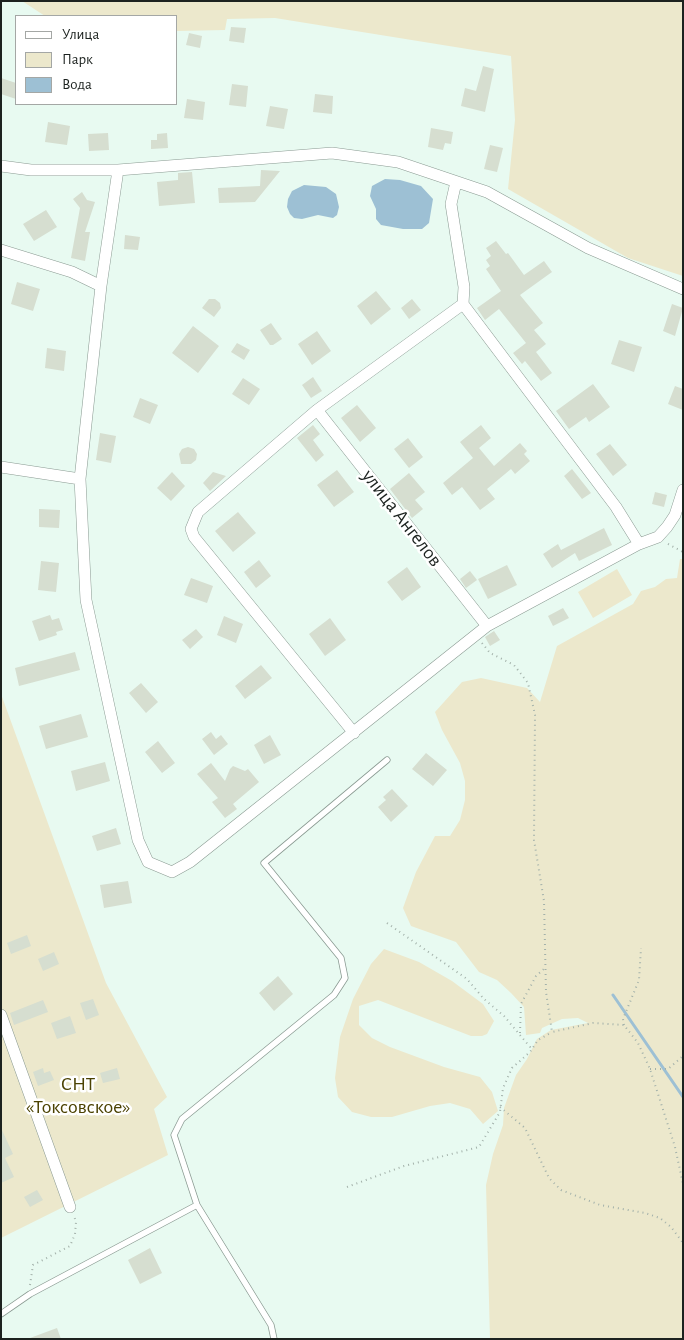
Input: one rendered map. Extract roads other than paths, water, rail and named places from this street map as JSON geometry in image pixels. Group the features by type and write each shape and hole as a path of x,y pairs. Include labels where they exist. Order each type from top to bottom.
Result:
{"street":[{"path":"1,166 31,170 118,170 332,153 398,162 487,192 588,248 683,289"},
{"path":"118,170 101,286 80,479 86,600 138,840 148,862 172,872 190,862 487,626 639,544 658,537 674,515 683,490"},
{"path":"456,182 451,204 464,287 462,304 616,507 639,544"},
{"path":"1,250 72,272 101,286"},
{"path":"354,733 194,537 191,529 198,512 317,410 462,304"},
{"name":"улица Ангелов","path":"317,410 487,626"},
{"path":"1,467 80,479"},
{"path":"1,1015 70,1206"}],"lane":[{"path":"274,1339 271,1325 197,1205 174,1135 182,1119 334,995 344,978 342,958 264,863 387,760"},
{"path":"1,1314 30,1294 197,1205"}],"water":[{"path":"385,179 400,180 421,186 433,199 429,223 422,229 403,229 381,225 376,219 376,209 370,196 372,186"},
{"path":"304,185 326,187 336,194 339,207 337,215 333,218 318,215 302,219 294,218 287,207 288,199 292,191"}],"waterway":[{"path":"613,995 683,1097"}],"park label":[{"name":"СНТ «Токсовское»","path":"78,1096"}]}
